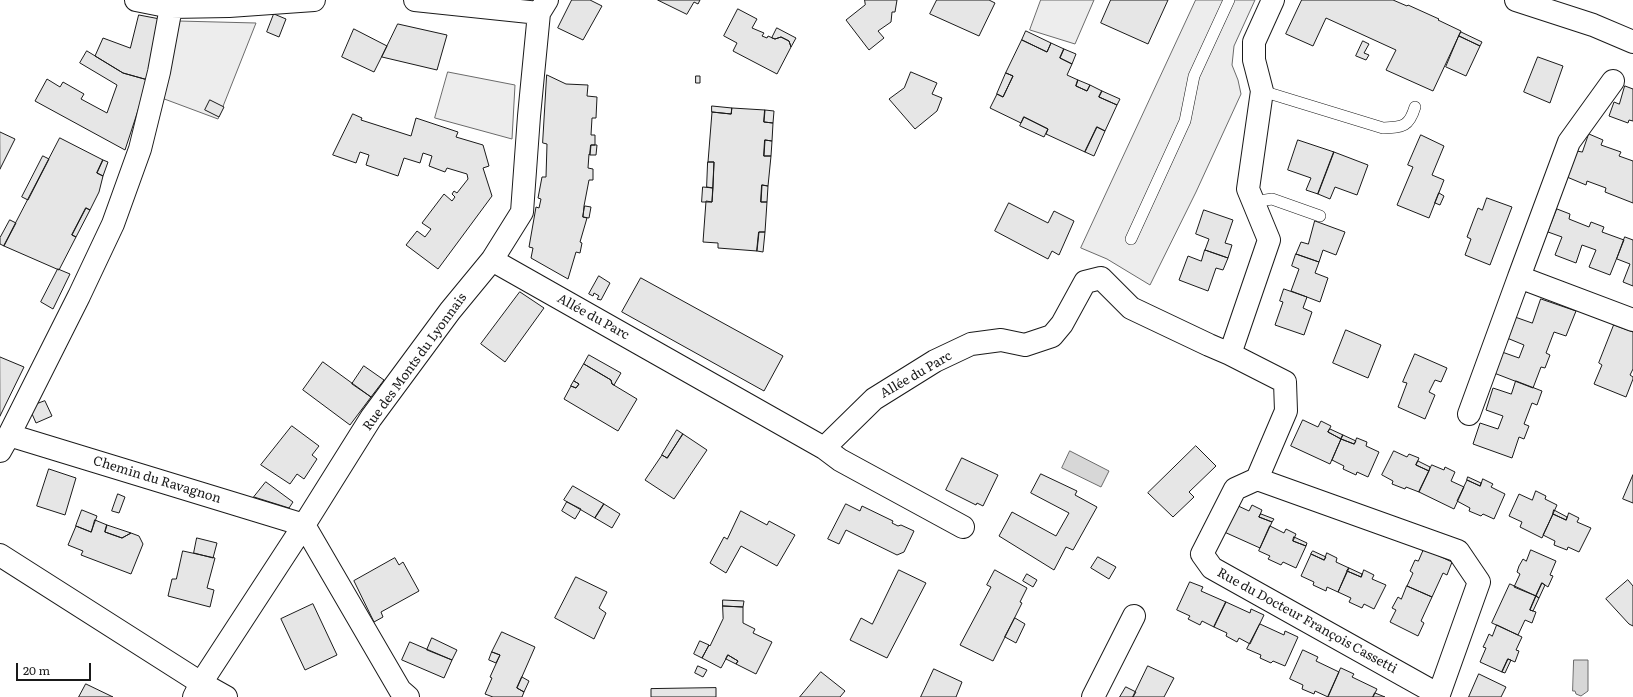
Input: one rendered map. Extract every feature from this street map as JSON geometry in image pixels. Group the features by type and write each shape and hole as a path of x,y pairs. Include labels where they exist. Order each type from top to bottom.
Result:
{"street":[{"path":"136,0 162,4 229,6 314,0"},
{"path":"415,0 543,7"},
{"path":"1257,479 1286,411 1285,382 1230,354 1268,240 1248,190 1262,91 1254,60 1254,42 1273,0"},
{"path":"1516,0 1593,25 1633,42"},
{"path":"5,443 79,296 113,224 140,149 159,72 162,4"},
{"name":"Rue des Monts du Lyonnais","path":"197,690 304,525 371,418 450,311 492,260 522,212 529,116 543,7"},
{"path":"1469,414 1518,277 1569,142 1613,81"},
{"name":"Allée du Parc","path":"492,260 824,448 874,399 935,361 971,344 1001,340 1025,345 1052,336 1062,324 1085,282 1101,278 1131,308 1208,346 1230,354"},
{"path":"1518,277 1633,320"},
{"name":"Chemin du Ravagnon","path":"5,443 304,525"},
{"path":"824,448 840,460 963,527"},
{"name":"Rue du Docteur François Cassetti","path":"1257,479 1458,551 1479,582 1439,696 1212,568 1202,554 1235,489 1257,479"},
{"path":"304,525 400,690 408,697"},
{"path":"0,555 197,690 226,697"},
{"path":"1093,697 1134,616"}],"lane":[{"path":"1131,239 1185,120 1194,76 1229,0"},
{"path":"1262,91 1383,128 1400,127 1411,119 1415,107"},
{"path":"1253,202 1272,199 1320,216"}],"shaded area":[{"path":"1041,0 1094,0 1075,44 1030,30"},
{"path":"1196,0 1255,0 1234,46 1232,65 1238,80 1241,94 1196,192 1150,285 1107,259 1081,248"},
{"path":"178,21 256,23 218,119 159,97"},
{"path":"448,72 515,85 512,139 435,118"},
{"path":"1070,451 1109,471 1101,487 1062,468"},
{"path":"1574,660 1588,660 1588,691 1581,696 1573,691"}],"building":[{"path":"572,0 590,0 602,6 583,40 558,28"},
{"path":"658,0 700,0 698,4 694,2 687,14"},
{"path":"865,0 897,0 895,12 892,12 891,22 878,31 884,38 869,50 846,20 865,5"},
{"path":"937,0 989,0 995,3 979,36 930,14"},
{"path":"1111,0 1168,0 1148,44 1101,23"},
{"path":"1302,0 1393,0 1439,19 1438,20 1461,31 1433,91 1386,70 1396,50 1326,18 1313,46 1286,34"},
{"path":"738,9 757,19 752,28 764,33 762,36 767,38 768,36 775,39 781,37 789,41 791,47 777,74 733,51 737,43 724,36"},
{"path":"274,14 286,19 279,37 267,32"},
{"path":"139,15 160,19 148,80 123,73 95,56 103,38 130,48"},
{"path":"398,24 447,35 437,70 382,57"},
{"path":"777,28 796,38 791,47 789,41 781,37 775,39 772,38"},
{"path":"354,29 387,46 374,72 342,57"},
{"path":"1026,31 1051,43 1047,52 1022,40"},
{"path":"1461,32 1482,42 1480,46 1459,36"},
{"path":"1459,36 1480,46 1466,76 1446,67"},
{"path":"1022,40 1047,52 1051,43 1064,49 1060,58 1072,64 1067,75 1078,80 1076,86 1087,91 1090,85 1102,91 1099,97 1117,105 1105,131 1097,127 1085,152 1046,134 1048,129 1024,117 1021,123 990,108 997,94 1003,97 1013,76 1006,73"},
{"path":"1363,41 1369,44 1364,53 1369,55 1366,60 1356,56"},
{"path":"1064,49 1076,54 1072,64 1060,58"},
{"path":"87,51 123,73 148,80 125,150 35,101 47,79 60,87 63,82 84,94 81,99 107,113 117,85 80,63"},
{"path":"1538,57 1563,66 1550,103 1524,92"},
{"path":"911,72 937,83 932,94 942,98 937,111 915,129 889,99 904,88"},
{"path":"1006,73 1013,76 1003,97 997,94"},
{"path":"547,75 566,84 588,85 587,96 597,97 596,118 592,118 591,135 595,135 595,145 591,145 588,168 593,169 593,180 589,180 583,217 587,218 580,242 582,243 580,253 576,252 568,279 531,258 533,248 529,247 536,207 539,208 541,199 538,198 542,177 546,177 547,144 543,143"},
{"path":"696,76 700,76 700,83 696,83"},
{"path":"1078,80 1090,85 1087,91 1076,86"},
{"path":"1625,86 1633,89 1633,121 1629,120 1628,123 1609,116 1614,102 1619,104"},
{"path":"1102,91 1120,99 1117,105 1099,97"},
{"path":"210,100 224,107 219,117 205,110"},
{"path":"712,106 732,108 731,114 712,112"},
{"path":"732,108 765,110 764,122 773,123 772,141 765,140 764,156 771,156 768,186 762,185 761,202 767,202 765,232 759,232 757,251 718,248 718,243 703,242 706,201 712,202 714,162 708,162 712,112 731,114"},
{"path":"765,110 774,111 773,123 764,122"},
{"path":"353,114 362,118 361,120 411,136 416,118 458,132 456,137 483,145 489,166 483,168 492,196 438,269 406,245 417,231 425,237 431,229 422,223 444,194 452,201 455,197 452,194 454,191 457,193 468,179 467,174 447,168 445,172 429,166 432,156 423,153 420,163 404,158 398,176 366,165 369,155 360,152 356,163 333,155"},
{"path":"1024,117 1048,129 1044,137 1020,126"},
{"path":"1097,127 1105,131 1094,156 1085,152"},
{"path":"0,132 15,139 0,169"},
{"path":"1589,134 1603,140 1601,145 1621,152 1619,156 1633,161 1633,203 1605,192 1606,188 1587,181 1586,185 1567,177 1577,151 1582,152"},
{"path":"1421,135 1444,146 1432,175 1444,180 1429,218 1397,205 1413,167 1408,165"},
{"path":"60,138 103,160 97,173 103,176 99,192 90,210 86,208 72,235 76,237 59,270 4,246"},
{"path":"765,140 772,141 771,156 764,156"},
{"path":"1298,140 1334,152 1318,194 1306,190 1311,178 1288,170"},
{"path":"591,145 597,145 596,155 590,155"},
{"path":"1334,152 1368,165 1357,195 1335,187 1330,199 1318,194"},
{"path":"43,156 49,159 28,200 22,197"},
{"path":"103,160 108,162 103,176 97,173"},
{"path":"708,162 714,162 713,188 707,187"},
{"path":"762,185 768,186 767,202 761,202"},
{"path":"703,187 713,188 712,202 702,202"},
{"path":"1439,193 1444,196 1440,205 1435,203"},
{"path":"1487,198 1512,207 1490,265 1465,255 1471,239 1467,237 1478,208 1482,210"},
{"path":"1009,203 1048,223 1054,211 1074,221 1059,255 1052,251 1048,259 995,231"},
{"path":"585,206 591,207 589,218 583,217"},
{"path":"86,208 90,210 76,237 72,235"},
{"path":"1557,209 1570,214 1569,219 1589,227 1591,222 1604,227 1602,232 1624,240 1610,275 1589,267 1596,250 1582,245 1576,263 1555,255 1562,237 1548,232"},
{"path":"1204,210 1233,220 1225,243 1232,245 1228,258 1205,250 1209,239 1196,234"},
{"path":"10,220 16,223 4,246 0,244 0,238"},
{"path":"1315,221 1345,232 1336,255 1323,250 1319,262 1296,254 1301,242 1308,244"},
{"path":"759,232 765,232 763,252 757,251"},
{"path":"1625,237 1633,240 1633,286 1623,282 1630,264 1617,259"},
{"path":"1205,250 1228,258 1223,270 1216,268 1208,291 1179,280 1188,256 1201,261"},
{"path":"1296,254 1319,262 1315,273 1328,278 1320,302 1291,291 1299,269 1292,266"},
{"path":"58,269 70,274 53,309 41,302"},
{"path":"599,276 610,283 601,300 597,299 599,296 594,293 593,296 589,294"},
{"path":"641,278 783,356 764,391 622,312"},
{"path":"1284,289 1307,297 1303,308 1312,312 1304,335 1275,325 1283,302 1280,301"},
{"path":"520,292 544,308 505,362 481,344"},
{"path":"1541,299 1576,311 1566,336 1554,332 1546,353 1550,355 1545,368 1541,367 1533,388 1494,373 1502,352 1519,358 1524,345 1507,338 1515,317 1532,323"},
{"path":"1614,325 1633,332 1633,369 1630,375 1633,379 1626,397 1594,384 1602,365 1599,363"},
{"path":"1346,330 1381,345 1368,378 1333,363"},
{"path":"1415,354 1447,368 1441,382 1435,380 1429,392 1435,395 1425,419 1398,407 1407,383 1403,382"},
{"path":"589,355 621,373 614,385 612,384 611,380 584,364"},
{"path":"0,357 24,367 0,416"},
{"path":"323,362 371,397 350,425 303,390"},
{"path":"584,364 611,380 612,384 637,399 618,431 564,399 571,386 576,388 579,384 574,381"},
{"path":"364,366 384,380 371,397 352,384"},
{"path":"574,381 579,384 576,388 571,386"},
{"path":"1516,381 1542,391 1537,405 1532,403 1524,424 1529,426 1524,439 1519,437 1512,458 1473,444 1480,423 1498,429 1503,416 1486,410 1493,388 1511,394"},
{"path":"45,401 52,416 36,423 29,407"},
{"path":"1303,420 1318,427 1321,421 1331,426 1328,432 1341,439 1330,464 1291,446"},
{"path":"292,426 319,446 312,455 317,459 304,479 297,474 290,484 261,465"},
{"path":"1330,429 1343,435 1341,439 1328,432"},
{"path":"677,430 683,434 667,458 662,455"},
{"path":"683,434 707,450 674,499 645,480 662,455 667,458"},
{"path":"1343,435 1356,441 1354,444 1341,439"},
{"path":"1357,438 1367,442 1366,446 1379,452 1368,477 1357,472 1356,475 1343,469 1344,466 1332,460 1341,439 1354,444"},
{"path":"1196,446 1216,466 1189,492 1194,497 1173,517 1148,493"},
{"path":"1394,451 1407,457 1409,454 1419,458 1416,465 1429,471 1419,492 1392,484 1393,481 1382,475"},
{"path":"962,458 998,475 983,506 977,503 976,505 946,490"},
{"path":"1418,461 1430,467 1429,471 1416,465"},
{"path":"1432,465 1444,470 1445,467 1455,472 1451,481 1464,487 1454,509 1419,492"},
{"path":"49,469 76,478 65,515 37,506"},
{"path":"1041,474 1077,491 1075,495 1097,507 1073,550 1066,547 1054,570 999,536 1012,512 1056,536 1069,513 1031,493"},
{"path":"1633,475 1633,503 1623,499"},
{"path":"1468,477 1481,483 1480,486 1467,480"},
{"path":"1483,479 1493,484 1491,487 1505,494 1494,519 1483,514 1481,516 1469,511 1470,508 1457,501 1467,480 1480,486"},
{"path":"266,482 293,502 289,508 254,497"},
{"path":"573,486 604,504 595,518 564,500"},
{"path":"1536,491 1546,496 1545,499 1557,505 1542,538 1520,527 1522,522 1509,516 1519,494 1532,500"},
{"path":"118,494 125,497 119,513 112,511"},
{"path":"567,502 581,509 575,519 562,511"},
{"path":"604,504 620,514 612,528 595,518"},
{"path":"846,504 860,511 862,506 893,521 892,523 898,526 901,525 914,531 904,552 897,555 846,530 839,544 828,539"},
{"path":"1234,504 1249,511 1252,505 1262,510 1259,517 1272,522 1260,548 1222,531"},
{"path":"82,510 97,516 91,532 76,526"},
{"path":"1554,510 1567,517 1566,520 1553,514"},
{"path":"741,511 767,525 769,521 795,535 777,566 741,546 726,573 710,563 724,537 727,539"},
{"path":"1569,513 1579,518 1577,522 1591,528 1579,552 1568,547 1567,550 1554,545 1555,541 1543,535 1553,514 1566,520"},
{"path":"1261,514 1274,519 1272,522 1259,517"},
{"path":"95,520 107,525 105,532 122,538 131,533 139,536 143,544 131,574 81,555 83,551 68,545 76,526 91,532"},
{"path":"107,525 131,533 122,538 105,532"},
{"path":"1270,526 1284,533 1286,529 1296,534 1293,541 1306,546 1296,568 1283,562 1281,565 1268,559 1270,556 1259,551"},
{"path":"1294,537 1307,543 1306,546 1293,541"},
{"path":"197,538 217,543 213,558 194,553"},
{"path":"1424,549 1452,562 1447,575 1443,573 1432,597 1407,586 1413,573 1410,571 1415,560 1418,561"},
{"path":"1531,550 1556,561 1550,575 1553,576 1548,587 1542,583 1536,596 1514,587 1520,574 1517,572 1519,566 1523,559 1526,561"},
{"path":"183,551 215,558 207,588 214,590 210,607 168,596 172,579 176,579"},
{"path":"1313,551 1326,557 1324,560 1311,554"},
{"path":"1327,553 1337,558 1336,562 1349,568 1338,592 1327,587 1326,591 1313,585 1314,582 1301,576 1311,554 1324,560"},
{"path":"1098,557 1116,567 1109,579 1091,568"},
{"path":"395,558 399,565 403,562 419,591 381,612 383,617 374,622 354,581"},
{"path":"1349,568 1362,574 1361,577 1347,571"},
{"path":"899,570 926,583 887,658 850,640 861,618 872,624"},
{"path":"995,570 1027,588 1020,602 1022,603 993,661 960,645 991,587 987,585"},
{"path":"1364,570 1374,575 1372,579 1386,585 1374,609 1364,604 1362,608 1349,602 1351,598 1338,592 1347,571 1361,577"},
{"path":"1027,574 1037,580 1033,587 1023,581"},
{"path":"576,577 607,592 599,608 606,613 594,639 555,618"},
{"path":"1628,580 1633,586 1633,626 1629,624 1606,599"},
{"path":"1190,582 1203,587 1201,591 1226,602 1214,627 1202,621 1200,625 1188,619 1190,616 1177,610"},
{"path":"1542,583 1545,585 1539,598 1536,596"},
{"path":"1510,584 1536,596 1530,610 1536,612 1532,623 1525,620 1518,635 1492,623"},
{"path":"1407,586 1432,597 1421,621 1424,623 1418,636 1390,622 1396,610 1392,608 1398,597 1401,599"},
{"path":"1536,596 1539,598 1533,611 1530,610"},
{"path":"723,600 744,601 743,607 723,606"},
{"path":"1226,602 1250,613 1251,609 1264,615 1250,644 1239,638 1237,642 1226,636 1227,633 1214,627"},
{"path":"313,604 337,655 305,670 281,619"},
{"path":"723,606 743,607 743,623 755,629 753,633 772,642 756,674 736,664 738,661 728,655 721,668 702,658 709,645 710,646 723,619"},
{"path":"1015,618 1025,624 1016,643 1005,637"},
{"path":"1260,624 1284,635 1285,631 1298,637 1285,666 1273,661 1271,663 1260,658 1261,655 1247,649"},
{"path":"1497,625 1522,637 1516,650 1519,651 1515,662 1508,659 1502,672 1480,662 1486,648 1483,647 1489,634 1492,636"},
{"path":"502,632 535,647 517,688 524,692 522,697 493,697 485,694 492,678 490,677 500,655 492,652"},
{"path":"432,638 457,650 452,660 427,650"},
{"path":"700,641 709,645 702,658 694,654"},
{"path":"410,642 452,660 444,678 402,660"},
{"path":"1303,650 1318,657 1316,661 1339,672 1328,697 1315,691 1314,694 1302,689 1303,685 1290,679"},
{"path":"492,652 500,655 496,663 489,660"},
{"path":"728,655 738,661 736,664 726,659"},
{"path":"1508,659 1511,660 1505,673 1502,672"},
{"path":"698,666 707,670 703,677 695,673"},
{"path":"1148,666 1174,678 1164,697 1133,697"},
{"path":"1341,668 1354,674 1352,677 1377,689 1373,697 1328,697"},
{"path":"934,669 962,682 956,697 921,697"},
{"path":"821,672 845,691 840,697 800,697"},
{"path":"1479,674 1506,687 1501,697 1469,697"},
{"path":"522,677 529,681 524,692 517,688"},
{"path":"86,684 113,697 79,697"},
{"path":"1126,687 1136,692 1133,697 1120,697"},
{"path":"716,688 716,697 651,697 651,689"},
{"path":"1375,693 1385,697 1373,697"}]}
